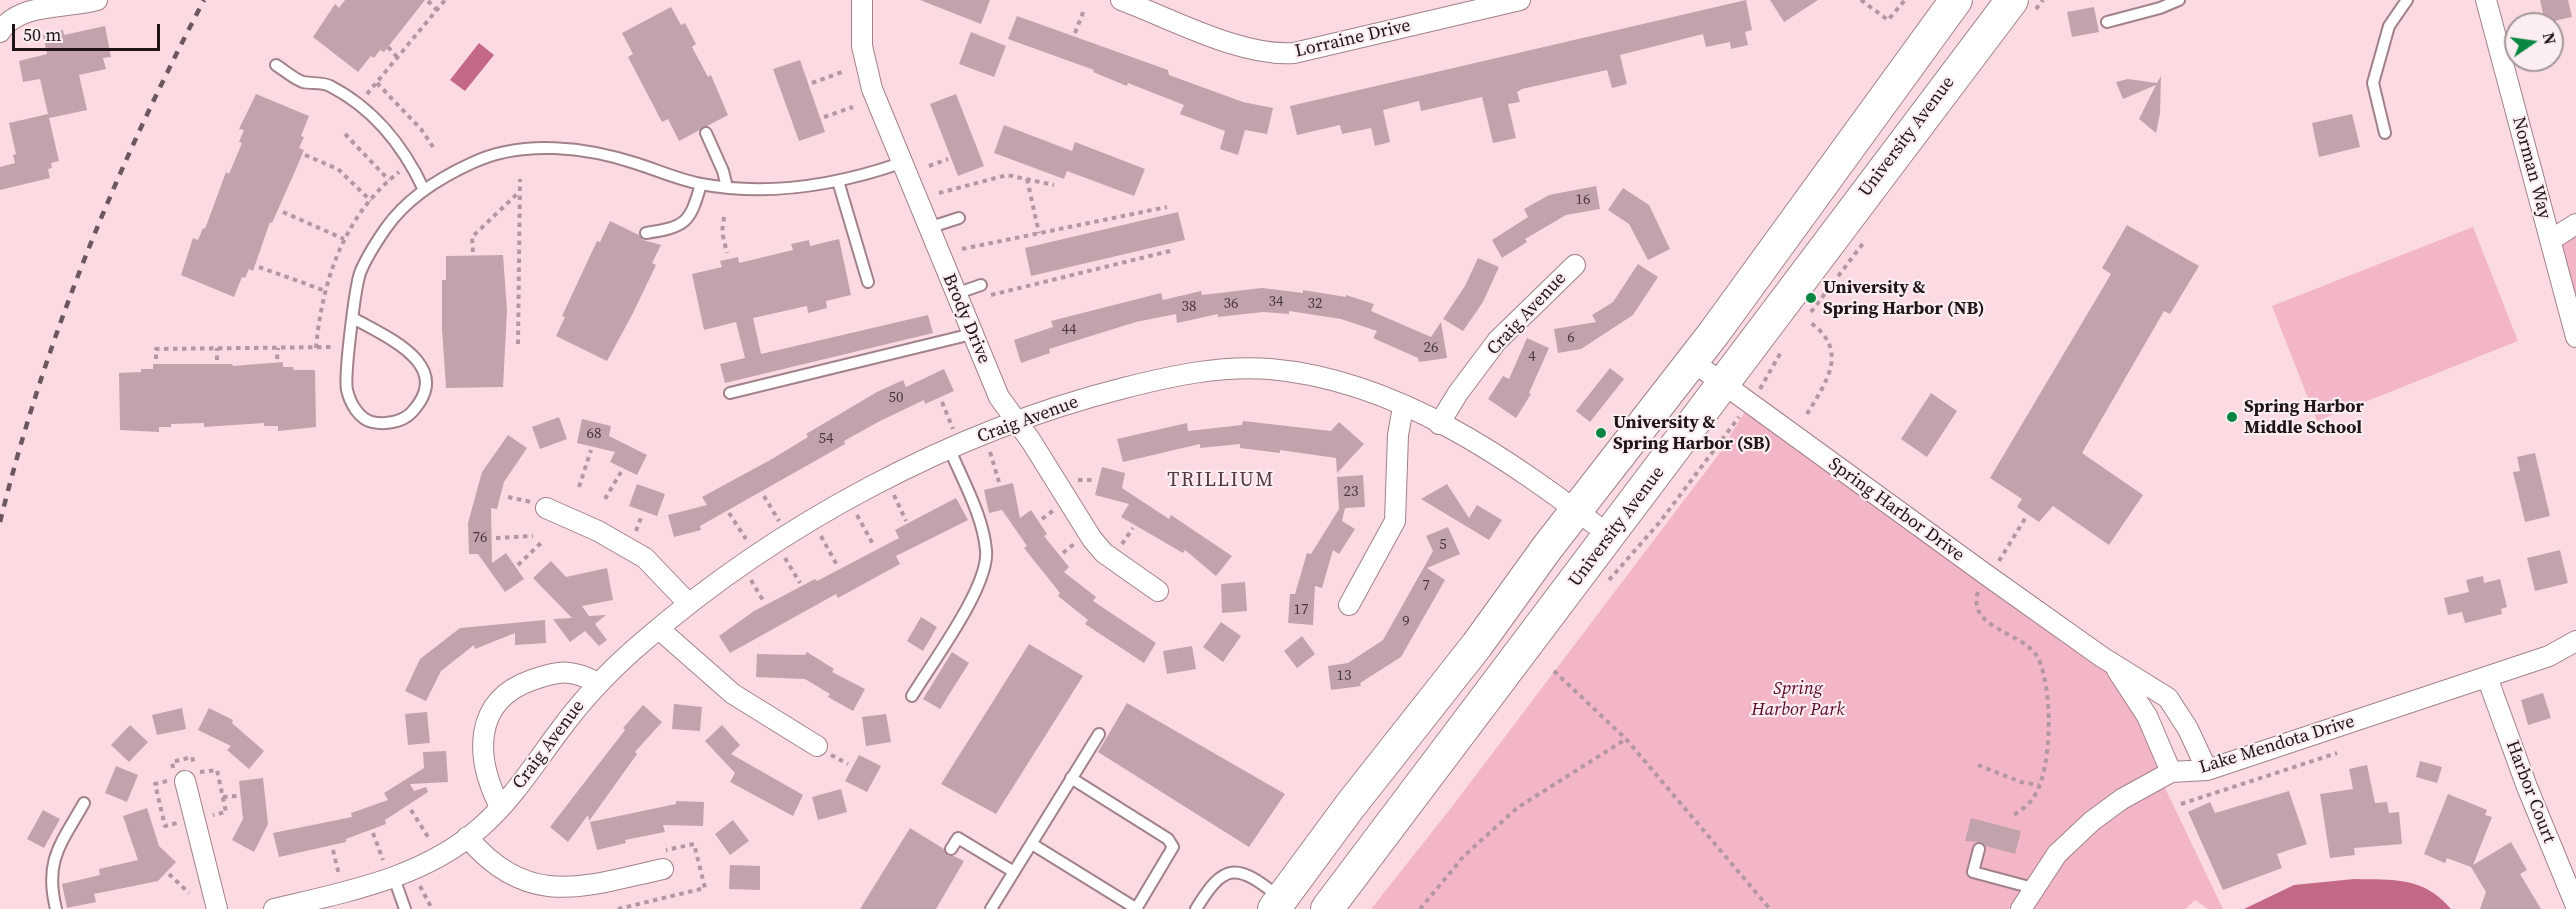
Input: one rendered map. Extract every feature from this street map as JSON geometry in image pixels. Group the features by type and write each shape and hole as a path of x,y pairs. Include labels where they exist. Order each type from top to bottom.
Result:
{"main road":[{"path":"1280,906 1576,510 1692,361 1956,0"},
{"name":"University Avenue","path":"1328,909 2012,0"}],"street":[{"path":"2,22 30,12 97,0"},
{"name":"Brody Drive","path":"862,0 862,46 872,89 999,397 1031,441 1092,539 1104,553 1158,591"},
{"name":"Lorraine Drive","path":"1121,0 1229,43 1276,55 1294,53 1520,0"},
{"name":"Norman Way","path":"2486,0 2576,337"},
{"path":"2551,240 2576,224"},
{"name":"Craig Avenue","path":"1439,423 1458,393 1497,341 1575,265"},
{"name":"Spring Harbor Drive","path":"1692,361 2102,657 2168,698 2188,729 2207,770"},
{"name":"Craig Avenue","path":"274,909 374,885 389,871 456,846 500,807 535,766 598,683 658,628 689,604 799,528 891,478 1015,422 1077,400 1159,380 1223,369 1270,369 1312,376 1358,388 1439,423 1498,456 1609,535"},
{"path":"1349,605 1395,521 1398,435 1403,407"},
{"path":"542,506 598,531 645,558 689,604"},
{"path":"658,628 733,694 816,747"},
{"name":"Lake Mendota Drive","path":"2021,909 2057,854 2092,821 2122,799 2171,772 2207,770 2549,656 2576,641"},
{"name":"Spring Harbor Drive","path":"2102,657 2120,672 2147,716 2171,772"},
{"name":"Craig Avenue","path":"500,807 489,784 484,751 483,729 494,705 512,687 556,672 576,672 598,683"},
{"name":"Harbor Court","path":"2487,677 2527,787 2576,906"},
{"path":"186,781 217,909"},
{"path":"467,837 487,860 505,872 528,882 547,886 573,888 663,868"}],"lane":[{"path":"2107,22 2160,8 2179,0"},
{"path":"2385,133 2373,83 2389,26 2407,0"},
{"path":"276,65 301,82 327,85 359,104 382,126 411,163 424,190"},
{"path":"706,133 723,171 727,187"},
{"path":"353,318 399,345 418,361 427,377 424,398 409,415 395,422 371,422 357,412 347,389 355,291 360,272 391,222 424,190 473,162 522,149 542,149 609,155 701,184 797,189 870,174 901,163"},
{"path":"838,181 868,282"},
{"path":"646,233 674,229 686,222 693,212 701,184"},
{"path":"928,228 959,218"},
{"path":"956,294 981,285"},
{"path":"730,393 972,334"},
{"path":"912,696 977,590 986,565 982,529 950,450"},
{"path":"991,909 1099,734"},
{"path":"1032,844 1136,909 1173,847 1168,839 1071,778"},
{"path":"56,909 51,889 51,870 56,853 84,803"},
{"path":"951,849 958,838 1014,872"},
{"path":"1979,849 1973,872 2033,888"},
{"path":"389,871 405,909"},
{"path":"1196,909 1220,875 1231,872 1262,883 1280,906"}],"path":[{"path":"359,104 445,0"},
{"path":"1862,0 1888,20 1905,0"},
{"path":"428,2 437,10"},
{"path":"1075,33 1084,10"},
{"path":"388,46 398,58"},
{"path":"812,83 842,72"},
{"path":"377,83 421,129 433,147"},
{"path":"824,117 853,107"},
{"path":"345,134 389,180"},
{"path":"305,155 338,169 371,201"},
{"path":"929,166 948,159"},
{"path":"316,348 324,290 344,240 371,201 389,180 404,168"},
{"path":"939,193 1007,175 1054,185"},
{"path":"518,344 520,179"},
{"path":"1027,179 1039,233"},
{"path":"472,252 472,237 520,192"},
{"path":"962,249 1167,207"},
{"path":"283,212 344,240"},
{"path":"724,217 722,232 727,253"},
{"path":"982,297 1174,250"},
{"path":"259,267 324,290"},
{"path":"1807,414 1824,387 1830,370 1832,354 1830,340 1811,323"},
{"path":"156,359 156,349 335,347"},
{"path":"217,348 217,360"},
{"path":"277,359 278,348"},
{"path":"942,402 954,430"},
{"path":"579,487 591,450"},
{"path":"990,452 999,482"},
{"path":"605,499 621,472"},
{"path":"1074,480 1094,480"},
{"path":"894,494 906,521"},
{"path":"764,496 779,521"},
{"path":"508,497 542,506"},
{"path":"1042,519 1054,510"},
{"path":"729,513 749,542"},
{"path":"634,535 642,515"},
{"path":"857,515 874,546"},
{"path":"1998,562 2026,517"},
{"path":"1121,546 1133,528"},
{"path":"821,534 838,567"},
{"path":"496,538 533,536"},
{"path":"518,566 543,541"},
{"path":"1064,553 1074,544"},
{"path":"784,557 800,584"},
{"path":"751,580 764,602"},
{"path":"1979,588 1976,601 1980,615 2037,656 2044,675 2048,702 2048,752 2039,785 2035,797 2012,816"},
{"path":"1554,671 1626,739 1770,909"},
{"path":"1420,909 1464,856 1517,808 1626,739"},
{"path":"2181,804 2337,753"},
{"path":"1978,765 2021,782 2039,785"},
{"path":"223,797 237,796"},
{"path":"411,810 430,840"},
{"path":"373,833 389,871"},
{"path":"333,850 340,879"},
{"path":"170,874 189,892"},
{"path":"418,882 432,909"}],"green space":[{"path":"2576,226 2576,337 2551,240"},
{"path":"2473,227 2518,341 2317,421 2272,306"},
{"name":"Spring Harbor Park","path":"1749,405 2102,657 2171,772 2165,788 2223,909 2208,909 2195,900 2185,909 1371,909 1451,808 1719,454"}],"shaded area":[{"path":"479,43 494,55 465,91 450,80"},
{"path":"2354,879 2394,880 2418,885 2440,898 2451,909 2244,909 2294,885"}],"building":[{"path":"345,0 425,0 384,52 380,50 374,58 371,56 358,72 313,37 335,4 339,8"},
{"path":"920,0 990,0 981,24"},
{"path":"1746,0 1752,30 1745,32 1748,45 1731,49 1730,42 1706,47 1703,34 1620,55 1627,84 1612,88 1607,70 1522,89 1517,92 1520,102 1508,104 1516,138 1493,143 1482,97 1421,111 1419,101 1383,110 1390,142 1375,146 1371,128 1342,134 1340,125 1297,135 1290,106"},
{"path":"1770,0 1818,0 1784,22"},
{"path":"2540,0 2568,0 2572,17 2564,19 2564,12 2543,12"},
{"path":"671,7 681,25 685,23 696,44 692,47 708,77 711,75 728,115 679,141 668,119 662,122 628,57 633,54 622,33"},
{"path":"2094,7 2099,32 2072,37 2067,12"},
{"path":"1017,16 1168,70 1169,75 1243,102 1273,108 1267,134 1245,130 1238,155 1220,149 1225,131 1180,114 1184,105 1128,83 1127,86 1093,72 1094,70 1008,39"},
{"path":"105,26 111,57 103,58 106,69 79,75 87,110 49,118 59,161 51,163 52,168 48,169 50,178 0,190 0,167 15,163 13,155 16,154 9,123 48,114 40,79 23,82 19,61 47,54 43,35 63,30 64,35"},
{"path":"971,32 1006,46 994,77 959,64"},
{"path":"800,60 825,132 799,141 773,69"},
{"path":"2161,76 2160,113 2156,133 2139,119 2156,85 2123,99 2116,82 2128,79 2157,83"},
{"path":"256,94 309,116 299,148 304,150 272,223 270,222 253,271 249,269 245,278 242,277 234,297 181,275 193,238 198,240 203,228 205,229 226,172 229,174 242,143 239,142 244,130 239,129"},
{"path":"956,94 984,166 958,176 930,104"},
{"path":"2352,114 2360,147 2319,157 2312,123"},
{"path":"1004,125 1072,151 1075,142 1145,169 1134,196 1067,171 1064,179 994,153"},
{"path":"1596,186 1600,209 1566,215 1525,239 1527,242 1502,258 1492,240 1528,217 1524,209 1549,195"},
{"path":"1623,188 1649,205 1670,249 1648,260 1629,224 1608,210"},
{"path":"1178,212 1185,240 1031,276 1025,248"},
{"path":"610,221 639,235 643,240 661,245 652,263 656,265 607,361 556,336 565,317 562,316 597,241 600,242"},
{"path":"2127,225 2199,266 2170,314 2164,311 2082,453 2143,495 2109,545 2053,506 2039,522 2017,507 2022,499 1990,478 2111,274 2102,268"},
{"path":"839,239 851,295 826,301 827,308 808,313 807,306 753,318 761,354 928,315 933,333 725,383 720,364 745,358 736,322 704,330 692,274 722,267 720,261 738,257 739,263 793,250 791,244 809,240 810,246"},
{"path":"503,255 507,310 503,387 446,388 442,329 442,280 446,280 446,256"},
{"path":"1478,258 1499,267 1483,302 1463,331 1443,319 1465,286"},
{"path":"1638,264 1658,277 1633,315 1581,349 1558,353 1554,329 1596,322 1592,315 1613,302"},
{"path":"1262,288 1303,293 1303,290 1346,297 1346,295 1374,304 1371,311 1431,337 1441,322 1447,358 1419,362 1418,358 1373,338 1377,331 1341,319 1289,311 1289,314 1263,312 1218,317 1218,314 1177,323 1176,314 1136,322 1049,349 1050,353 1021,363 1014,340 1053,327 1051,321 1161,293 1163,300 1201,291 1202,295"},
{"path":"1527,338 1549,348 1529,393 1531,394 1516,418 1488,399 1503,376 1509,379"},
{"path":"283,362 283,367 293,367 294,370 315,370 316,427 278,431 278,426 264,426 264,423 204,427 204,423 171,424 171,427 159,427 159,432 120,430 119,373 153,369 153,364 232,364 233,366"},
{"path":"1610,368 1624,379 1590,422 1576,411"},
{"path":"944,369 954,391 925,404 924,400 878,422 844,441 845,444 700,526 701,530 674,537 668,515 707,505 702,497 772,459 808,437 806,434 877,392 903,380 906,387"},
{"path":"1931,393 1957,411 1927,457 1901,439"},
{"path":"559,417 567,439 540,449 532,427"},
{"path":"582,419 611,426 609,436 647,455 637,475 610,462 615,452 577,443"},
{"path":"1243,421 1331,431 1339,422 1364,444 1337,473 1336,458 1280,450 1280,453 1240,448 1240,444 1200,448 1200,444 1123,462 1117,439 1187,423 1188,431 1242,425"},
{"path":"508,435 527,448 504,482 497,509 491,508 492,563 506,553 524,579 505,592 478,554 469,554 468,523 482,472"},
{"path":"2535,453 2550,516 2525,522 2513,472 2520,471 2517,457"},
{"path":"1102,467 1125,473 1122,488 1169,519 1171,515 1232,556 1216,576 1185,550 1183,553 1121,517 1129,504 1095,495"},
{"path":"1363,475 1365,507 1345,508 1342,521 1355,529 1339,554 1333,550 1322,588 1315,586 1313,625 1288,623 1290,594 1295,594 1307,553 1311,554 1339,509 1337,477"},
{"path":"1013,483 1020,518 1031,510 1047,534 1044,536 1069,567 1064,572 1096,597 1093,601 1156,643 1144,663 1085,624 1088,620 1058,596 1060,593 1024,548 1027,546 1002,510 989,513 984,490"},
{"path":"637,484 665,494 657,516 629,506"},
{"path":"1447,484 1469,518 1477,505 1502,520 1489,540 1421,499"},
{"path":"956,498 968,520 896,556 900,564 838,598 836,594 730,653 719,636 754,611 899,538 895,530"},
{"path":"1448,527 1460,554 1427,568 1445,580 1401,657 1360,683 1361,686 1331,690 1328,666 1348,663 1383,640 1433,551 1426,536"},
{"path":"2560,550 2568,583 2535,591 2527,558"},
{"path":"551,561 566,577 607,568 613,600 582,606 589,616 606,615 595,624 607,640 599,646 585,631 570,642 553,619 572,618 533,578"},
{"path":"2483,576 2484,583 2500,579 2507,607 2501,609 2502,614 2465,623 2462,612 2448,615 2444,598 2469,592 2466,580"},
{"path":"1245,582 1247,611 1222,613 1221,584"},
{"path":"921,617 937,627 923,651 907,641"},
{"path":"545,620 546,643 515,645 515,633 475,649 474,645 441,671 426,701 405,691 420,659 460,628"},
{"path":"1221,622 1241,636 1223,662 1203,647"},
{"path":"1302,636 1315,654 1297,668 1284,651"},
{"path":"1029,644 1083,676 996,814 941,784"},
{"path":"1192,646 1196,669 1167,674 1163,651"},
{"path":"807,652 834,669 832,672 865,689 853,711 828,697 830,694 805,679 756,677 757,654 805,655"},
{"path":"952,652 969,663 940,709 923,699"},
{"path":"2543,693 2551,718 2528,725 2521,700"},
{"path":"1127,703 1285,794 1249,847 1098,752"},
{"path":"674,704 702,707 700,731 672,729"},
{"path":"643,705 662,722 635,752 637,754 589,821 588,815 568,842 550,827 625,730 623,728"},
{"path":"182,708 186,729 157,735 152,715"},
{"path":"209,708 233,720 232,723 264,751 249,769 227,750 231,746 198,730"},
{"path":"427,712 430,743 408,745 405,714"},
{"path":"886,714 891,742 866,746 862,717"},
{"path":"130,725 148,742 129,762 111,745"},
{"path":"722,725 740,745 731,754 803,795 793,816 730,782 735,773 705,741"},
{"path":"446,751 448,782 410,784 414,791 426,787 428,792 385,820 386,824 346,839 346,842 279,857 273,833 352,817 351,813 388,800 384,793 424,768 423,752"},
{"path":"859,755 881,766 867,792 845,781"},
{"path":"2420,761 2442,767 2437,783 2416,777"},
{"path":"2367,765 2375,803 2387,802 2389,813 2399,812 2402,844 2354,848 2355,855 2330,858 2320,794 2353,789 2349,769"},
{"path":"116,766 138,775 127,802 105,793"},
{"path":"263,778 268,824 254,852 232,840 243,819 239,781"},
{"path":"841,789 847,812 818,820 812,797"},
{"path":"2289,791 2307,844 2277,854 2282,868 2223,890 2188,812 2210,802 2215,813"},
{"path":"2448,794 2487,810 2485,815 2492,817 2473,865 2511,842 2527,870 2520,874 2541,909 2480,909 2486,892 2471,867 2447,858 2445,863 2424,854"},
{"path":"676,801 704,802 703,826 663,825 665,832 625,840 626,843 597,850 590,822 676,804"},
{"path":"147,808 159,846 176,862 158,881 94,894 96,902 67,908 62,884 100,875 99,869 138,860 123,816"},
{"path":"43,810 60,819 44,848 27,839"},
{"path":"1971,818 2021,831 2015,854 1986,846 1980,842 1965,841"},
{"path":"733,820 749,841 730,855 715,834"},
{"path":"910,828 944,849 948,856 964,861 936,909 860,909"},
{"path":"730,865 760,866 760,890 729,889"}],"railway":[{"path":"0,522 39,387 86,255 142,126 204,0"}],"place":[{"name":"University & Spring Harbor (NB)","path":"1811,298"},
{"name":"Spring Harbor Middle School","path":"2232,417"},
{"name":"University & Spring Harbor (SB)","path":"1601,433"}],"district":[{"name":"TRILLIUM","path":"1221,481"}]}
